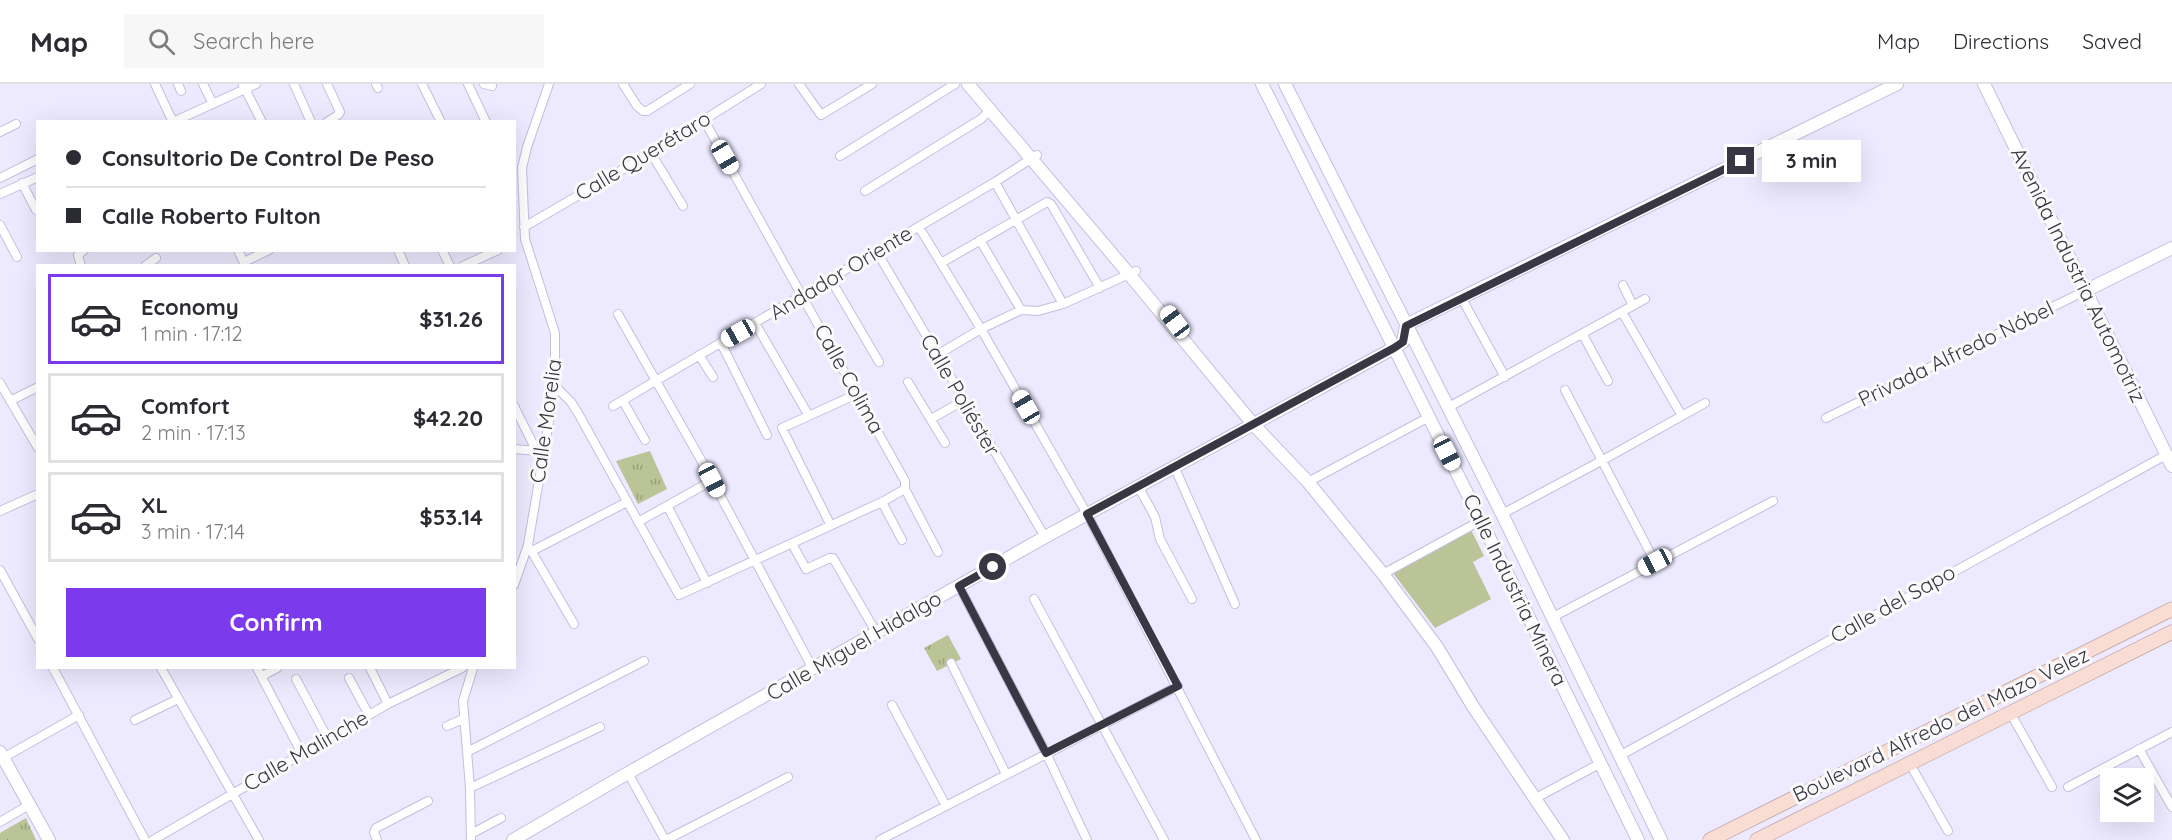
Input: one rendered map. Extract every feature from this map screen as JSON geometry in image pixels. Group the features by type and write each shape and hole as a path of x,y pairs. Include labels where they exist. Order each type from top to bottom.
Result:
{"main road":[{"path":"968,84 1035,157"},
{"path":"979,84 1035,157 1253,424 1308,482 1383,574 1437,647 1474,708 1563,840"},
{"name":"Calle Industria Minera","path":"1262,84 1638,840"},
{"name":"Calle Industria Minera","path":"1285,84 1502,513 1661,840"},
{"path":"1394,348 1403,342 1406,326 1461,297 1897,84"},
{"name":"Avenida Industria Automotriz","path":"1984,84 2169,461"},
{"path":"2087,290 2172,248"},
{"name":"Calle Miguel Hidalgo","path":"513,840 1045,537 1394,348"},
{"path":"1512,583 1530,574"},
{"name":"Boulevard Alfredo del Mazo Velez","path":"1710,840 2172,609"},
{"name":"Boulevard Alfredo del Mazo Velez","path":"1757,840 2172,632"},
{"path":"2,755 49,840"},
{"path":"1631,825 1644,823 1650,815"}],"street":[{"path":"155,84 173,120"},
{"path":"203,84 213,104"},
{"path":"175,120 213,104 243,87 256,84"},
{"path":"294,84 310,120"},
{"path":"327,84 340,112 330,120"},
{"path":"422,84 440,120"},
{"path":"468,84 485,120"},
{"name":"Calle Morelia","path":"516,580 530,548 539,451 555,386 555,333 525,239 519,159 549,84"},
{"path":"623,84 637,106 647,111 690,84"},
{"name":"Calle Querétaro","path":"524,227 651,153 761,84"},
{"path":"799,84 818,113 825,114 872,84"},
{"path":"840,156 955,84"},
{"path":"243,87 261,120"},
{"path":"865,191 981,119 990,110"},
{"name":"Calle Colima","path":"704,120 804,296 905,485 938,552"},
{"path":"0,132 16,124"},
{"path":"651,153 683,206"},
{"name":"Andador Oriente","path":"613,406 804,296 1035,157"},
{"path":"0,178 36,160"},
{"path":"0,194 36,178"},
{"path":"995,182 1063,304"},
{"path":"22,183 36,210"},
{"path":"941,263 1045,202 1051,204 1100,288"},
{"path":"0,225 16,257"},
{"path":"919,227 981,329 1087,514 1256,840"},
{"path":"516,243 525,239"},
{"path":"980,240 1021,310"},
{"path":"245,264 266,252"},
{"path":"467,264 494,252"},
{"name":"Calle Poliéster","path":"877,252 1045,537"},
{"path":"147,264 156,258"},
{"path":"938,355 981,329 1021,310 1038,311 1063,304 1132,273"},
{"path":"831,280 879,362"},
{"path":"1623,285 1633,306"},
{"name":"Privada Alfredo Nóbel","path":"1826,418 2087,290"},
{"path":"1461,297 1504,377"},
{"path":"1447,408 1645,299"},
{"path":"1622,312 1682,416"},
{"path":"618,314 658,380 813,669"},
{"path":"755,323 809,416"},
{"path":"1583,335 1608,381"},
{"path":"720,343 767,435"},
{"path":"699,356 713,377"},
{"path":"908,382 945,443"},
{"path":"0,383 36,445"},
{"path":"555,386 571,402 578,413 679,595 882,502 905,485"},
{"path":"10,401 36,388"},
{"path":"1565,390 1655,562"},
{"path":"830,524 783,428 857,394"},
{"path":"623,401 645,440"},
{"path":"932,419 963,401"},
{"path":"1502,513 1705,403"},
{"path":"516,410 539,451"},
{"path":"1308,482 1429,417"},
{"path":"516,449 539,451"},
{"name":"Calle del Sapo","path":"1621,755 2082,500 2169,461"},
{"path":"1174,466 1235,604"},
{"path":"638,522 712,480"},
{"path":"1138,486 1155,517 1160,539 1192,599"},
{"path":"0,512 36,495"},
{"path":"1553,617 1773,501"},
{"path":"574,624 530,548 627,502"},
{"path":"882,502 902,540"},
{"path":"668,507 707,583"},
{"path":"1383,574 1480,521"},
{"path":"795,549 806,569 833,558 876,632"},
{"path":"0,570 36,635"},
{"path":"959,586 1046,753 1087,840"},
{"path":"1034,598 1164,840"},
{"path":"467,752 644,661"},
{"path":"951,663 1006,774"},
{"path":"54,669 145,840"},
{"path":"162,669 259,840"},
{"path":"258,669 302,754"},
{"path":"262,676 276,669"},
{"path":"370,669 388,704"},
{"path":"468,669 463,719 470,788 471,837"},
{"name":"Calle Malinche","path":"153,840 388,704 468,669"},
{"path":"349,678 369,715"},
{"path":"296,679 328,740"},
{"path":"880,840 897,836 946,806 1178,686"},
{"path":"135,720 178,699"},
{"path":"892,705 946,806"},
{"path":"2011,714 2052,787"},
{"path":"2,755 79,715"},
{"path":"447,726 463,719"},
{"path":"470,788 600,727"},
{"path":"2068,787 2172,732"},
{"path":"2139,749 2172,807"},
{"path":"1536,798 1601,763"},
{"path":"1910,764 1948,831"},
{"path":"628,773 665,840 788,777"},
{"path":"377,840 374,832 376,828 428,801"},
{"path":"0,822 29,805"},
{"path":"471,837 501,818"}],"green space":[{"path":"650,451 667,489 638,504 616,461"},
{"path":"1470,528 1484,556 1473,562 1491,599 1435,628 1393,573"},
{"path":"948,635 961,659 937,671 924,648"},
{"path":"26,818 36,840 0,840 0,833"}],"route":[{"path":"993,567 959,586 1046,753 1178,686 1087,514 1394,348 1406,337 1406,326 1741,161"}]}
